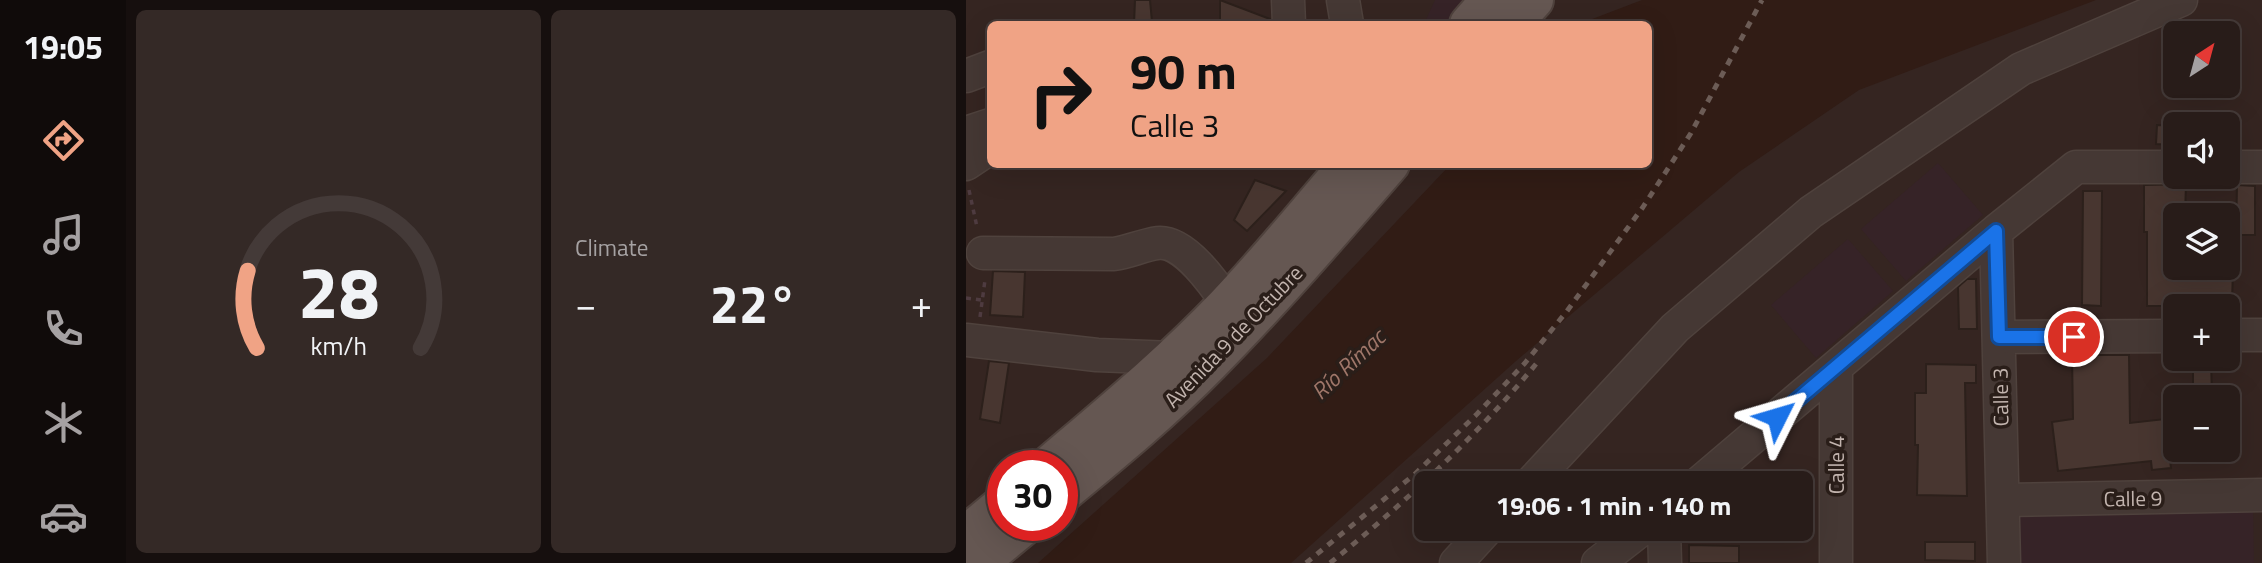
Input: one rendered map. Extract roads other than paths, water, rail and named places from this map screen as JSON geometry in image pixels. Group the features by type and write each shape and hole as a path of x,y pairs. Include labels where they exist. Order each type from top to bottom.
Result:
{"main road":[{"path":"1472,21 1490,0"},
{"path":"1515,21 1534,0"},
{"name":"Avenida 9 de Octubre","path":"1067,450 1173,358 1227,304 1346,168"},
{"name":"Avenida 9 de Octubre","path":"1078,481 1146,425 1210,363 1283,286 1386,168"},
{"path":"979,563 987,531"}],"street":[{"path":"1288,0 1289,21"},
{"path":"1343,0 1346,21"},
{"path":"1542,471 1675,328 1811,212 2021,69 2181,0"},
{"path":"966,76 987,68"},
{"path":"966,133 987,126"},
{"path":"966,164 987,150"},
{"path":"1713,471 1996,231 2076,167 2163,167"},
{"path":"2240,167 2262,167"},
{"name":"Calle 3","path":"1996,231 2004,563"},
{"path":"983,253 1114,254 1166,243 1178,249 1209,276 1227,304"},
{"path":"2240,335 2262,335 2262,357"},
{"path":"1999,337 2163,336"},
{"path":"972,340 1097,355 1173,358"},
{"name":"Calle 4","path":"1836,367 1836,563"},
{"name":"Calle 9","path":"2003,500 2262,495"},
{"path":"1456,563 1477,541"},
{"path":"1598,563 1626,541"},
{"path":"1664,541 1665,563"}],"water":[{"name":"Río Rímac","path":"1642,0 2096,0 1859,90 1739,172 1516,361 1291,563 1038,563 1063,541 1078,541 1078,527 1267,358 1447,168 1652,168 1652,21 1587,21"}],"railway":[{"path":"1306,563 1415,474 1525,363 1567,311 1643,207 1691,133 1762,0"},
{"path":"1330,563 1438,469 1489,418 1536,364"}]}
